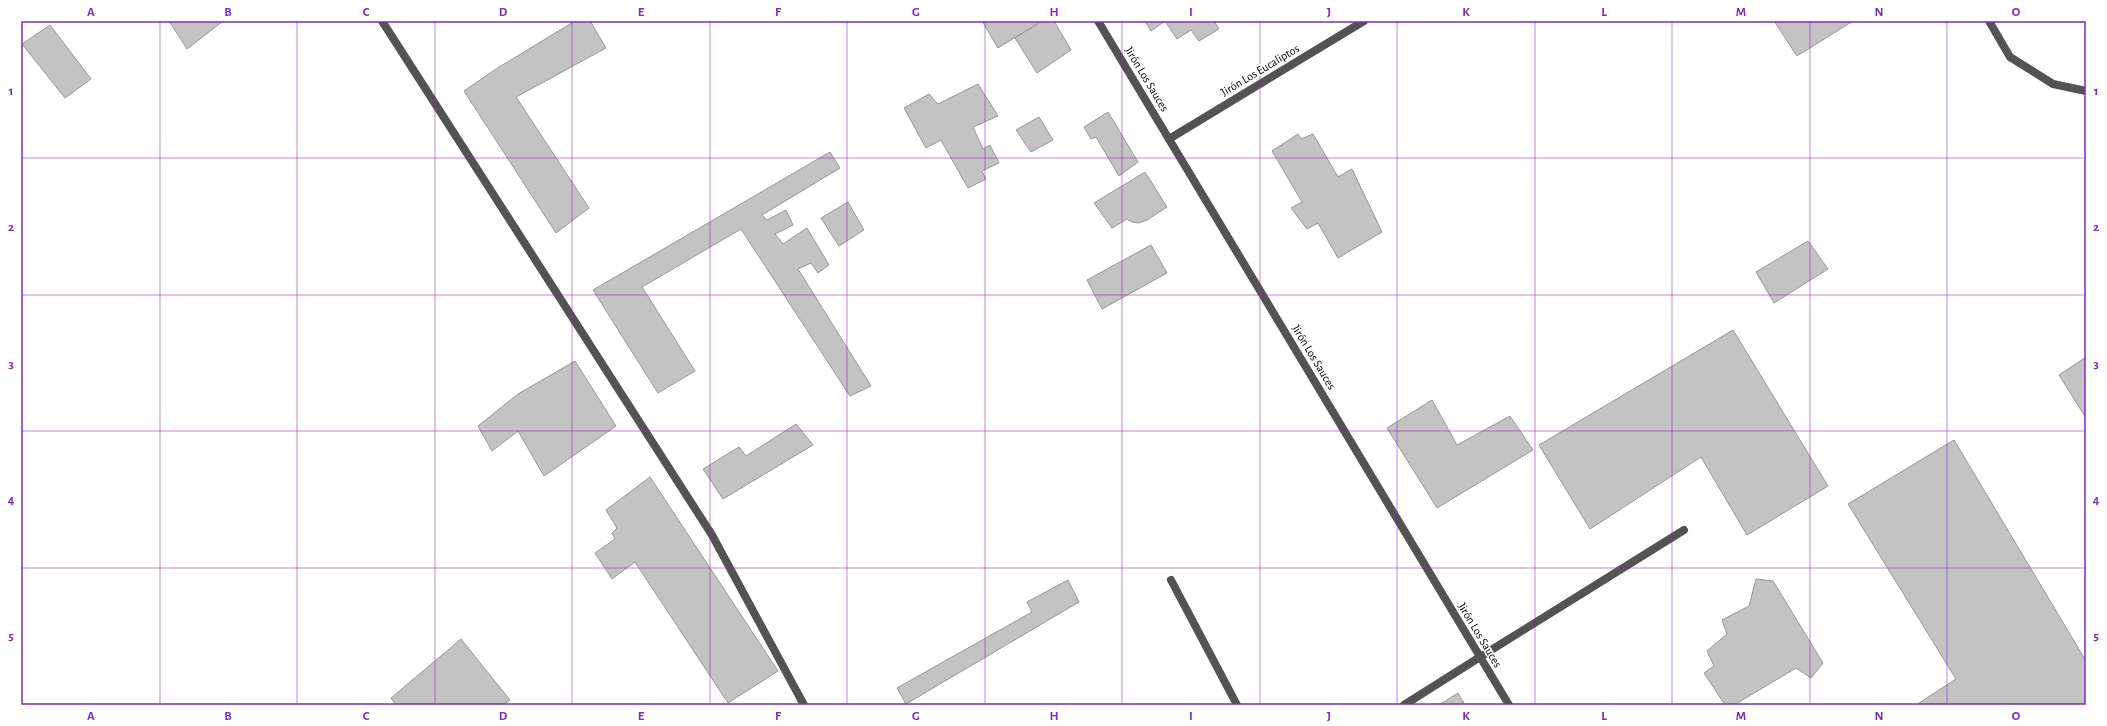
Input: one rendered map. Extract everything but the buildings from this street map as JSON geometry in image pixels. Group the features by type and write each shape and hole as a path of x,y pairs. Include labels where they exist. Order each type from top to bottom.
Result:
{"street":[{"path":"382,21 712,535 804,705"},
{"name":"Jirón Los Sauces","path":"1098,21 1509,705"},
{"name":"Jirón Los Eucaliptos","path":"1169,139 1364,21"},
{"path":"1989,21 2010,57 2053,84 2086,91"},
{"path":"1404,705 1684,530"},
{"path":"1171,580 1237,705"}]}
